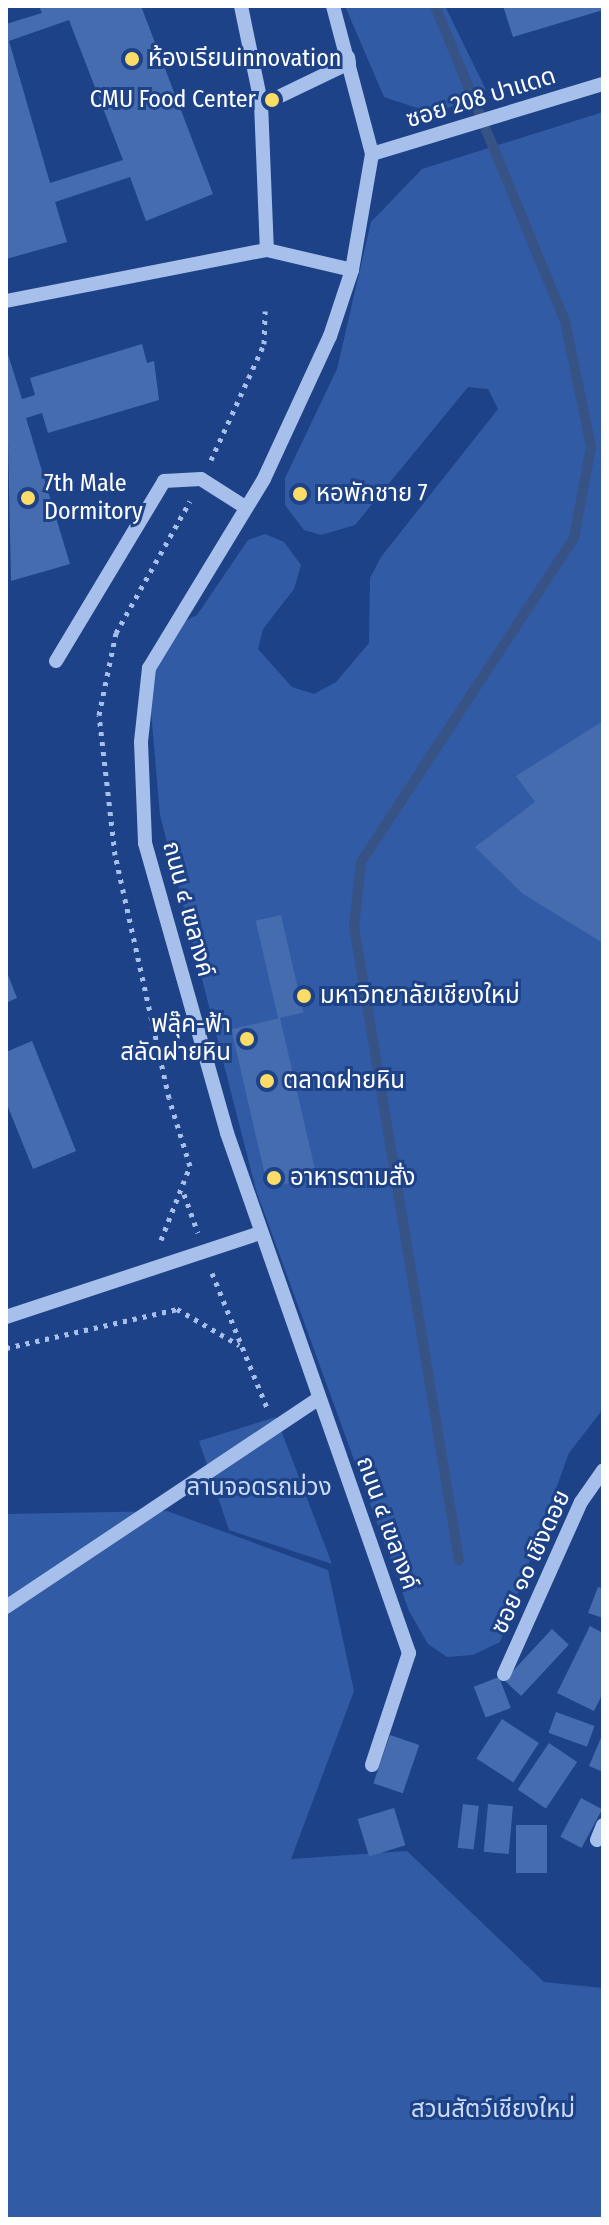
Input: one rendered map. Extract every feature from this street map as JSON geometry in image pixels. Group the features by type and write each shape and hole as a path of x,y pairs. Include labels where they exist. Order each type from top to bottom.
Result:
{"street":[{"path":"241,6 261,103 267,250"},
{"name":"ถนน ๔ เขลางค์","path":"333,6 372,154 352,270 330,336 264,479 149,668 141,742 145,843 260,1233 409,1653 372,1765"},
{"path":"272,100 349,63"},
{"name":"ซอย 208 ปาแดด","path":"372,154 603,84"},
{"path":"6,301 267,250 352,270"},
{"path":"56,661 164,481 201,479 245,507"},
{"path":"6,1317 260,1233"},
{"path":"6,1607 319,1398"},
{"name":"ซอย ๑๐ เชิงดอย","path":"504,1674 581,1502 603,1470"},
{"path":"597,1840 603,1825"}],"path":[{"path":"183,1193 240,1345 275,1426"},
{"path":"6,1348 177,1309 240,1345"}],"green space":[{"path":"345,6 445,6 486,90 435,114 384,97"},
{"path":"603,112 603,1409 569,1453 500,1642 473,1655 447,1657 428,1644 409,1611 256,1190 160,815 150,700 156,658 177,625 197,615 248,540 265,534 284,542 301,565 294,589 263,629 258,649 292,687 314,694 336,682 369,643 370,578 381,557 498,409 488,389 468,387 355,525 321,535 304,530 285,505 285,478 337,369 371,222 422,169"},
{"name":"ลานจอดรถม่วง","path":"276,1417 332,1564 229,1530 199,1441"},
{"name":"สวนสัตว์เชียงใหม่","path":"167,1511 328,1570 354,1691 291,1859 407,1851 544,1982 603,1988 603,2219 6,2219 6,1514"}],"building":[{"path":"39,6 141,6 213,194 146,221 130,177 55,202 67,242 6,259 6,24 42,13","holes":["69,20 123,160 50,183 9,41"]},
{"path":"503,6 603,6 603,10 513,37"},
{"name":"7th Male Dormitory","path":"142,344 147,363 154,361 159,400 48,433 42,413 26,418 70,564 11,581 6,348 22,399 35,395 30,378"},
{"path":"603,721 603,943 523,894 475,847 535,802 516,776"},
{"path":"281,915 303,1012 278,1018 256,921"},
{"path":"6,970 17,998 6,1003"},
{"path":"280,1018 317,1177 268,1188 231,1029"},
{"path":"32,1041 76,1151 33,1169 6,1102 6,1052"},
{"path":"598,1587 603,1589 603,1618 588,1613"},
{"path":"590,1626 603,1633 603,1693 594,1711 557,1693"},
{"path":"552,1629 569,1645 521,1696 504,1680"},
{"path":"499,1677 511,1708 486,1717 474,1687"},
{"path":"556,1712 595,1726 587,1747 548,1733"},
{"path":"502,1719 539,1743 513,1782 476,1758"},
{"path":"603,1733 603,1772 589,1766"},
{"path":"390,1735 419,1745 403,1793 373,1783"},
{"path":"549,1743 577,1762 546,1808 518,1789"},
{"path":"581,1798 602,1809 582,1848 560,1837"},
{"path":"463,1804 479,1806 474,1850 458,1848"},
{"path":"488,1804 513,1806 509,1854 484,1852"},
{"path":"394,1808 405,1845 369,1856 358,1819"},
{"path":"516,1825 547,1825 547,1873 516,1873"}],"waterway":[{"path":"435,6 565,321 591,447 574,538 361,862 354,926 459,1560"}],"place":[{"name":"ห้องเรียนinnovation","path":"132,59"},
{"name":"CMU Food Center","path":"272,100"},
{"name":"หอพักชาย 7","path":"300,494"},
{"name":"7th Male Dormitory","path":"28,498"},
{"name":"มหาวิทยาลัยเชียงใหม่","path":"304,996"},
{"name":"ฟลุ๊ค-ฟ้า สลัดฝายหิน","path":"247,1039"},
{"name":"ตลาดฝายหิน","path":"267,1081"},
{"name":"อาหารตามสั่ง","path":"274,1178"}]}
